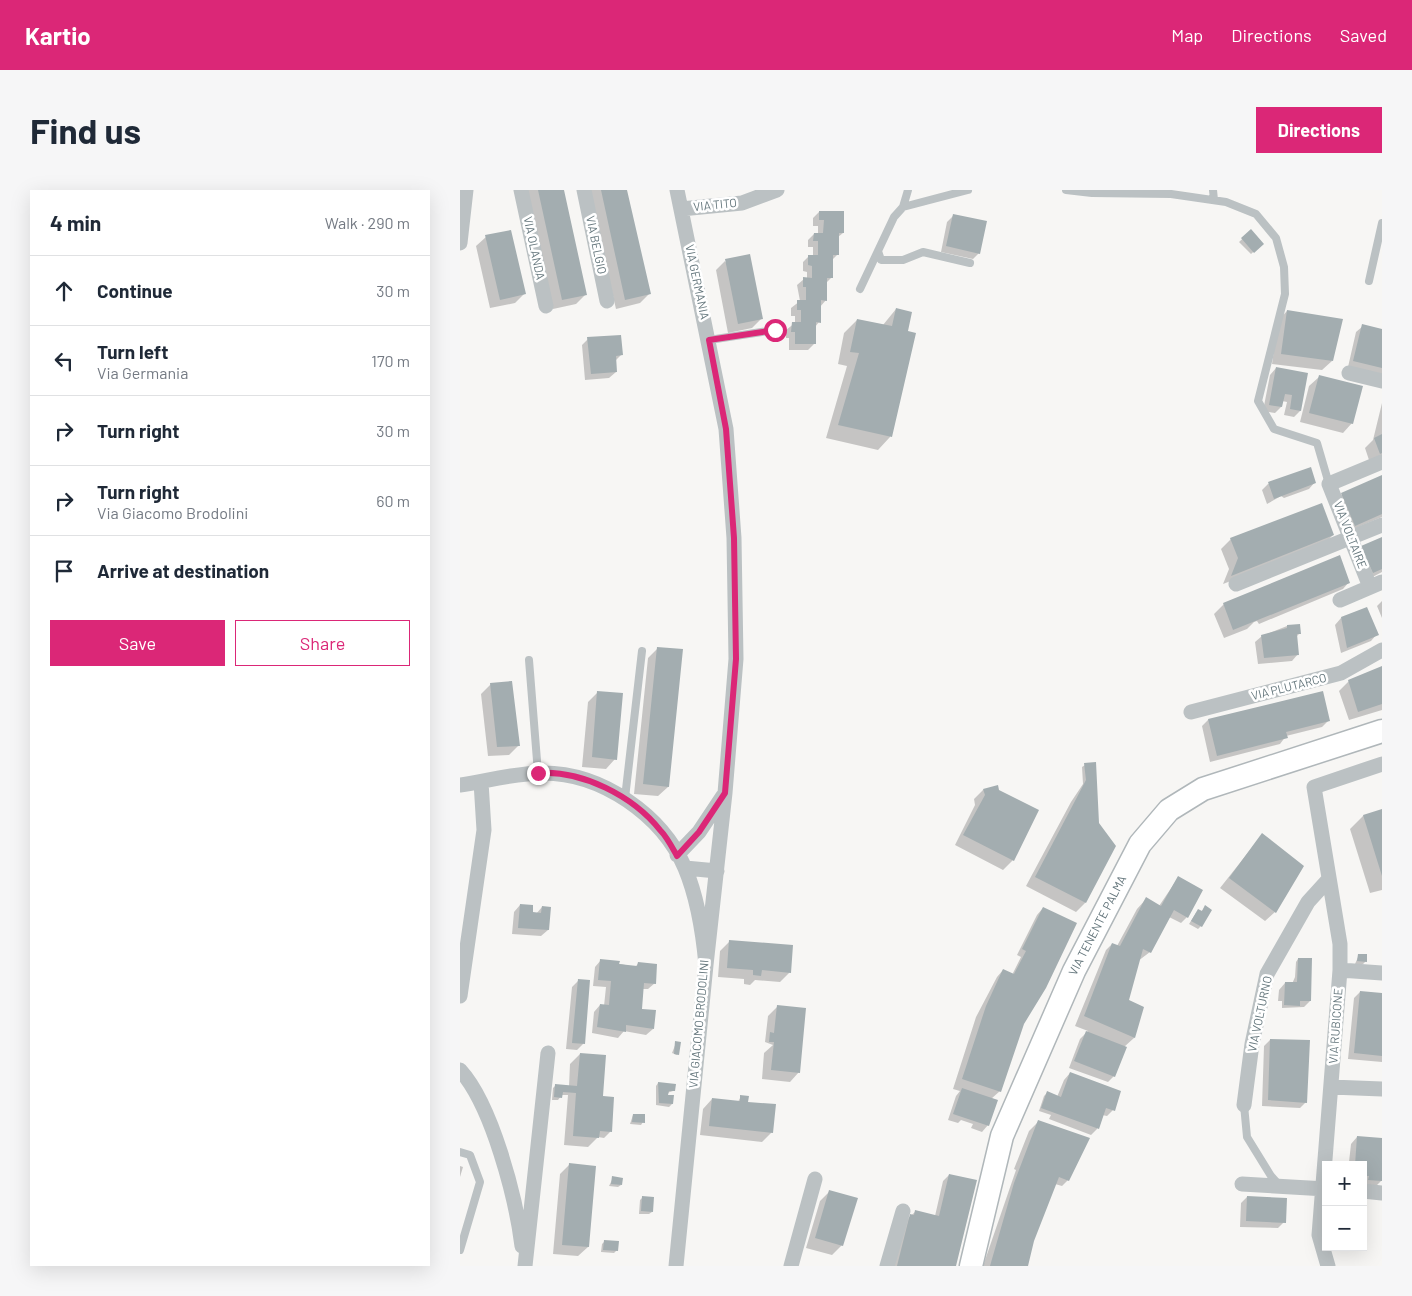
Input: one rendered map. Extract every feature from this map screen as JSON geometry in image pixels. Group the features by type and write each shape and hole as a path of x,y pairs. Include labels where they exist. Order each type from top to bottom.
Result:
{"main road":[{"name":"VIA TENENTE PALMA","path":"971,1266 1002,1136 1074,971 1140,844 1168,810 1203,789 1382,730"}],"street":[{"path":"460,243 466,190"},
{"name":"VIA OLANDA","path":"521,190 546,306"},
{"name":"VIA BELGIO","path":"584,190 608,301"},
{"name":"VIA GERMANIA","path":"677,190 726,429 734,547 736,659 725,793 706,965"},
{"name":"VIA TITO","path":"681,209 742,203 760,193 777,190"},
{"path":"1350,373 1382,381"},
{"path":"1329,484 1382,462"},
{"name":"VIA VOLTAIRE","path":"1329,484 1351,538 1376,584"},
{"path":"1236,584 1382,525"},
{"path":"1340,600 1376,584"},
{"name":"VIA PLUTARCO","path":"1191,712 1341,673 1382,650"},
{"name":"VIA RUBICONE","path":"1326,1161 1340,970 1340,944 1314,787 1382,764"},
{"name":"VIA GIACOMO BRODOLINI","path":"460,785 538,773 580,778 625,798 660,829 681,862 701,921 706,965 676,1266"},
{"path":"460,996 484,830 481,782"},
{"path":"717,871 681,862 725,793"},
{"name":"VIA VOLTURNO","path":"1244,1106 1252,1044 1267,974 1308,902 1328,880"},
{"path":"1340,970 1382,973"},
{"path":"525,1266 548,1053"},
{"path":"460,1070 468,1078 482,1106 504,1165 515,1207 525,1266"},
{"path":"1331,1087 1382,1090"},
{"path":"791,1266 815,1179"},
{"path":"1242,1184 1322,1189"},
{"path":"1367,1192 1382,1193"},
{"name":"VIA RUBICONE","path":"1322,1206 1319,1235 1328,1266"},
{"path":"886,1266 903,1211"}],"lane":[{"path":"860,289 894,217 903,207 908,190"},
{"path":"903,207 966,190"},
{"path":"1066,190 1092,193 1171,194 1226,202 1256,214 1276,238 1284,266 1285,294 1258,401 1274,429 1316,443 1329,484"},
{"path":"1213,190 1214,200"},
{"path":"1369,281 1382,223"},
{"path":"878,251 882,260 903,260 923,252 970,263"},
{"path":"709,340 775,330"},
{"path":"625,798 642,651"},
{"path":"529,660 538,773"},
{"path":"1244,1106 1248,1137 1271,1176 1280,1187"},
{"path":"460,1152 470,1155 480,1182 460,1250"}],"building":[{"path":"538,190 564,190 587,295 562,300"},
{"path":"601,190 627,190 651,294 625,300"},
{"path":"819,211 844,211 844,233 839,233 839,255 833,255 833,278 827,278 827,301 821,300 821,323 816,322 816,344 795,344 795,332 791,332 792,322 801,322 801,310 797,310 797,300 806,300 806,287 803,287 803,277 812,278 812,266 808,265 808,255 818,255 818,241 813,241 814,233 823,233 824,220 819,220"},
{"path":"953,214 987,221 980,254 946,246"},
{"path":"1251,229 1264,244 1254,253 1241,238"},
{"path":"511,230 526,294 500,300 485,235"},
{"path":"750,254 763,319 738,324 725,259"},
{"path":"896,308 912,312 908,331 916,333 892,437 838,425 859,353 850,352 857,319 892,326"},
{"path":"1287,310 1343,319 1333,361 1281,354"},
{"path":"1362,324 1382,329 1382,368 1353,361"},
{"path":"621,335 623,355 616,356 617,372 591,374 587,337"},
{"path":"1276,367 1308,373 1301,411 1290,409 1292,395 1285,394 1282,407 1269,405"},
{"path":"1319,375 1363,386 1353,424 1309,413"},
{"path":"1382,434 1382,453 1380,454 1374,438"},
{"path":"1311,467 1316,483 1274,499 1268,482"},
{"path":"1382,475 1382,514 1355,526 1341,493"},
{"path":"1322,503 1334,535 1231,576 1238,558 1230,538"},
{"path":"1382,537 1382,569 1373,573 1361,546"},
{"path":"1340,555 1350,583 1233,630 1223,603"},
{"path":"1367,607 1379,635 1347,648 1341,617"},
{"path":"1300,624 1301,634 1297,634 1299,655 1264,658 1261,635 1287,628 1287,625"},
{"path":"657,647 683,649 669,787 643,784"},
{"path":"1382,666 1382,704 1358,712 1348,680"},
{"path":"512,681 520,746 497,747 490,683"},
{"path":"597,691 623,693 617,760 592,757"},
{"path":"1323,691 1330,721 1286,732 1288,738 1217,756 1208,719"},
{"path":"1096,762 1099,823 1116,846 1086,903 1035,877 1086,780 1084,763"},
{"path":"998,785 999,790 1039,810 1014,861 963,835 985,795 983,789"},
{"path":"1382,809 1382,876 1363,815"},
{"path":"1262,833 1304,866 1276,913 1229,878"},
{"path":"1178,876 1203,890 1188,918 1174,910 1151,953 1143,949 1129,1000 1144,1007 1135,1038 1084,1016 1112,943 1120,946 1146,897 1161,906"},
{"path":"520,904 533,905 533,912 541,913 542,906 551,907 549,930 518,928"},
{"path":"1205,905 1212,910 1202,927 1191,921 1198,909 1202,911"},
{"path":"1043,907 1077,923 1046,988 1024,1024 1001,1092 962,1079 986,1006 1003,969 1014,974 1026,951 1022,949"},
{"path":"729,940 793,945 791,973 762,970 761,976 753,975 753,970 727,968"},
{"path":"1358,954 1367,954 1367,962 1357,961"},
{"path":"1298,958 1312,958 1311,1001 1300,1001 1300,1006 1284,1005 1285,982 1297,982"},
{"path":"600,959 620,961 619,964 637,966 638,962 657,964 656,984 644,983 642,1009 656,1010 654,1029 626,1025 626,1032 597,1027 600,1004 609,1005 611,981 598,980"},
{"path":"578,979 590,980 585,1044 572,1043"},
{"path":"1360,991 1382,993 1382,1056 1354,1053"},
{"path":"777,1005 806,1008 800,1073 771,1070 774,1042 769,1042 770,1032 774,1033"},
{"path":"1086,1031 1127,1047 1115,1077 1074,1061"},
{"path":"1270,1039 1310,1040 1307,1103 1268,1100"},
{"path":"675,1041 681,1042 679,1055 674,1054"},
{"path":"580,1053 606,1055 603,1096 614,1097 612,1132 600,1131 599,1138 573,1136 576,1093 563,1092 562,1098 554,1097 555,1084 577,1086"},
{"path":"1070,1072 1121,1091 1115,1111 1106,1108 1099,1129 1041,1108 1047,1091 1061,1097"},
{"path":"658,1082 676,1084 675,1091 669,1091 668,1095 674,1095 673,1104 659,1103"},
{"path":"962,1088 998,1100 989,1126 953,1114"},
{"path":"740,1095 749,1096 748,1102 776,1104 773,1133 709,1126 712,1098 740,1101"},
{"path":"633,1114 645,1114 645,1123 632,1122"},
{"path":"1038,1120 1090,1138 1069,1181 1059,1177 1034,1241 1028,1266 990,1266 1014,1183"},
{"path":"1357,1136 1382,1138 1382,1181 1368,1180 1367,1161 1355,1161"},
{"path":"569,1163 596,1166 589,1247 562,1245"},
{"path":"949,1174 977,1180 956,1266 897,1266 910,1214 914,1215 915,1210 939,1216"},
{"path":"612,1176 623,1178 622,1185 611,1184"},
{"path":"829,1190 858,1198 843,1246 815,1238"},
{"path":"642,1196 654,1197 653,1212 641,1211"},
{"path":"1247,1196 1287,1198 1286,1223 1246,1221"},
{"path":"604,1240 619,1241 618,1251 603,1250"}],"route":[{"path":"538,773 580,778 625,798 660,829 677,856 699,832 725,793 736,659 734,538 726,429 709,340 775,330"}]}
